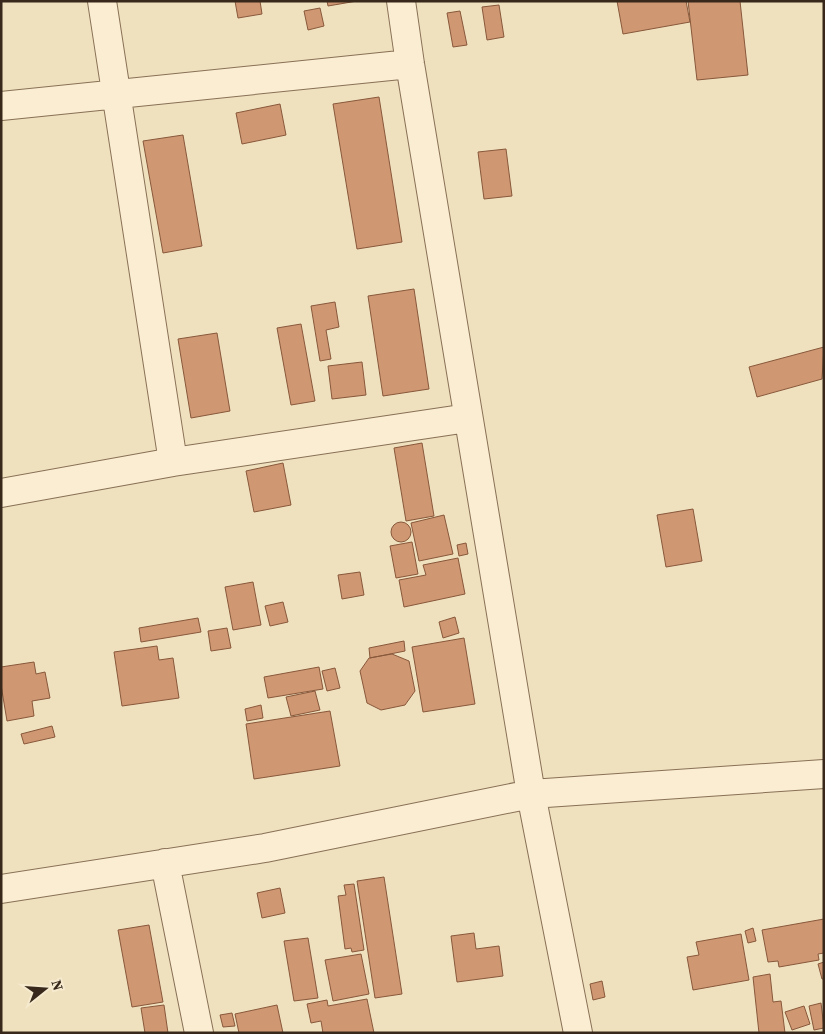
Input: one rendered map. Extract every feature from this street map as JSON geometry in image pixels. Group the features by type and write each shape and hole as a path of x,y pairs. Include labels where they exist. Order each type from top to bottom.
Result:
{"street":[{"path":"102,1 174,462"},
{"path":"402,1 410,64 531,794 578,1033"},
{"path":"1,106 410,64"},
{"path":"1,494 174,462 468,418"},
{"path":"1,889 264,848 531,794 824,774"},
{"path":"165,863 199,1033"}],"building":[{"path":"235,1 260,1 262,14 238,18"},
{"path":"327,1 357,1 328,6"},
{"path":"617,1 686,1 690,22 623,34"},
{"path":"688,1 740,1 748,75 697,80"},
{"path":"499,5 504,37 487,40 482,7"},
{"path":"320,8 324,26 308,30 304,11"},
{"path":"460,11 467,45 453,47 447,13"},
{"path":"379,97 402,242 357,249 333,104"},
{"path":"280,104 286,135 242,144 236,113"},
{"path":"183,135 202,246 163,253 143,141"},
{"path":"506,149 512,196 484,199 478,152"},
{"path":"414,289 429,389 383,396 368,296"},
{"path":"335,302 339,327 326,330 331,359 320,361 311,306"},
{"path":"301,324 315,401 291,405 277,328"},
{"path":"217,333 230,411 191,418 178,339"},
{"path":"824,347 822,379 757,397 749,367"},
{"path":"362,362 366,395 332,399 328,366"},
{"path":"422,443 434,516 406,521 394,448"},
{"path":"283,463 291,505 254,512 246,471"},
{"path":"693,509 702,561 666,567 657,515"},
{"path":"444,515 453,554 419,561 411,523"},
{"path":"401,522 408,525 411,532 408,539 401,542 394,539 391,532 394,525"},
{"path":"412,542 418,574 396,578 390,546"},
{"path":"466,543 468,554 459,556 457,545"},
{"path":"458,558 465,594 404,607 399,580 426,575 423,565"},
{"path":"360,572 364,595 342,599 338,575"},
{"path":"253,582 261,625 233,630 225,587"},
{"path":"283,602 288,622 270,626 265,606"},
{"path":"455,617 459,633 443,638 439,622"},
{"path":"198,618 201,632 141,642 139,628"},
{"path":"227,628 231,648 211,651 208,631"},
{"path":"464,638 475,704 423,712 412,647"},
{"path":"404,641 405,651 370,658 369,648"},
{"path":"157,646 159,660 173,658 179,698 122,706 114,652"},
{"path":"392,654 409,661 415,691 405,705 381,710 367,703 360,671 369,658"},
{"path":"34,662 36,674 45,672 50,698 32,701 34,716 7,721 1,685 1,667"},
{"path":"319,667 323,689 268,698 264,677"},
{"path":"335,668 340,688 327,691 322,671"},
{"path":"315,691 320,710 291,716 286,697"},
{"path":"261,705 263,718 247,721 245,709"},
{"path":"330,711 340,766 254,779 246,724"},
{"path":"52,726 55,737 24,744 21,734"},
{"path":"384,877 402,994 375,998 357,881"},
{"path":"354,884 364,950 352,952 351,948 345,949 338,896 346,895 344,885"},
{"path":"280,888 285,913 262,918 257,893"},
{"path":"824,919 824,953 818,954 819,960 779,967 778,961 768,962 762,930"},
{"path":"149,925 163,1002 132,1007 118,930"},
{"path":"753,928 756,941 748,943 745,931"},
{"path":"474,933 476,949 499,946 503,976 457,982 451,936"},
{"path":"741,934 749,980 693,990 687,957 699,955 696,942"},
{"path":"308,938 318,998 294,1001 284,941"},
{"path":"361,954 369,994 333,1001 325,960"},
{"path":"824,962 824,979 822,979 818,964"},
{"path":"770,974 773,1002 781,1001 785,1033 759,1033 753,977"},
{"path":"602,981 605,997 593,1000 590,984"},
{"path":"367,999 374,1033 323,1033 321,1021 311,1023 307,1004 327,1000 328,1006"},
{"path":"821,1003 824,1028 814,1030 809,1006"},
{"path":"164,1005 168,1033 145,1033 141,1008"},
{"path":"277,1005 283,1033 239,1033 235,1014"},
{"path":"804,1006 810,1024 792,1030 785,1012"},
{"path":"232,1013 235,1026 223,1027 220,1015"}]}
